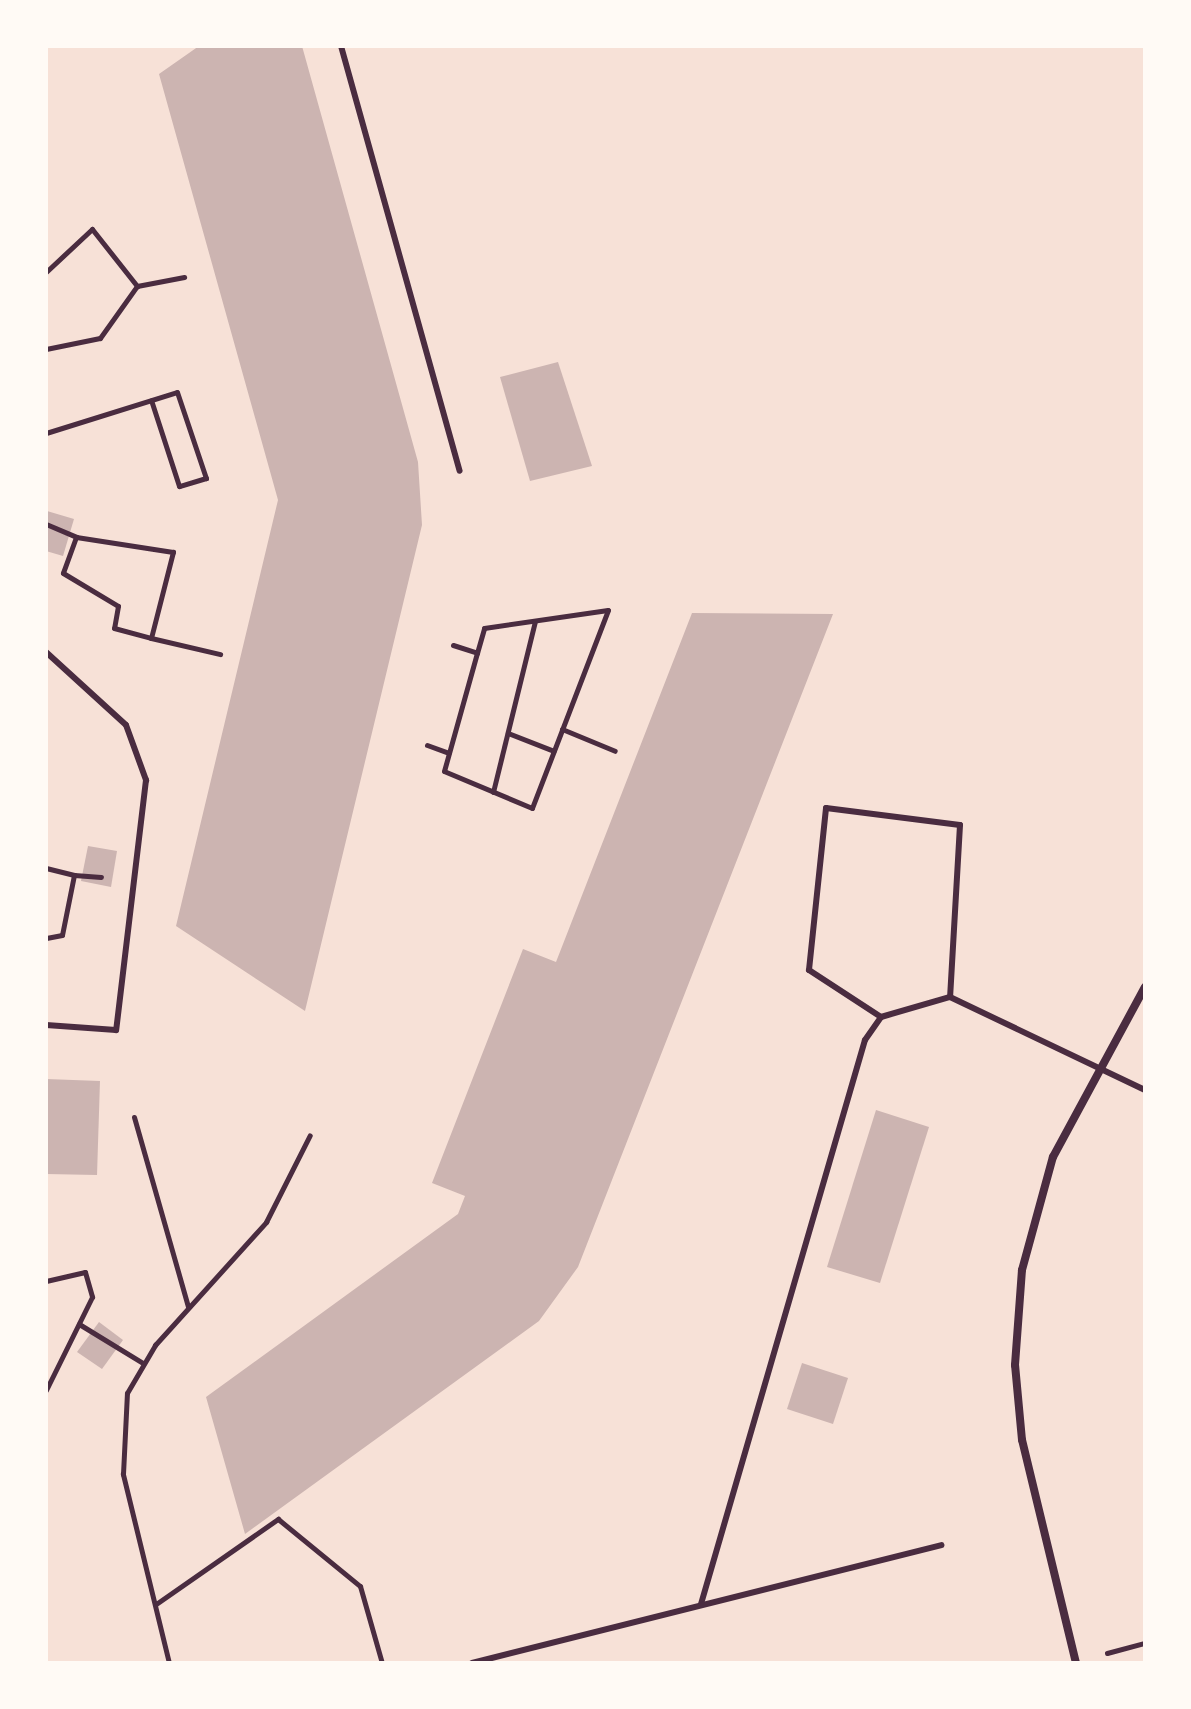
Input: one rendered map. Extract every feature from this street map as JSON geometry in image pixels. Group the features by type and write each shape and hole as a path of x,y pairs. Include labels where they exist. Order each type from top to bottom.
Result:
{"street":[{"path":"1076,1663 1022,1440 1016,1349 1022,1270 1053,1157 1096,1067 1145,987"}],"lane":[{"path":"341,46 460,471"},
{"path":"46,652 119,716 146,780 116,1030 46,1025"},
{"path":"881,1017 809,970 826,808 960,825 950,997"},
{"path":"701,1604 865,1040 881,1017 950,997 1145,1090"},
{"path":"472,1663 941,1545"}],"path":[{"path":"46,272 92,229 137,286"},
{"path":"46,349 100,338 137,286 184,277"},
{"path":"46,433 151,400 177,392 206,478 179,486 151,400"},
{"path":"46,524 76,537 173,552 151,638"},
{"path":"76,537 63,573 118,606 114,628 220,654"},
{"path":"608,610 532,808 444,771 477,653 484,628 608,610"},
{"path":"493,792 535,621"},
{"path":"453,645 477,653"},
{"path":"562,729 615,751"},
{"path":"508,733 554,751"},
{"path":"427,745 449,753"},
{"path":"46,868 74,875 62,935 46,938"},
{"path":"134,1117 188,1306"},
{"path":"169,1663 120,1447 127,1393 143,1363 188,1306 266,1222 310,1135"},
{"path":"46,1281 85,1272 92,1297 46,1390"},
{"path":"79,1323 143,1363"},
{"path":"156,1604 278,1519 360,1586 382,1663"}],"building":[{"path":"199,46 302,46 418,462 422,525 305,1011 176,926 278,500 159,74"},
{"path":"558,362 592,466 530,481 500,377"},
{"path":"47,511 74,519 63,556 46,551"},
{"path":"692,613 833,614 578,1267 539,1321 245,1534 206,1397 458,1214 465,1196 432,1183 523,949 556,962"},
{"path":"88,846 117,851 111,887 81,881"},
{"path":"46,1079 100,1081 97,1175 46,1174"},
{"path":"876,1110 929,1127 880,1283 827,1267"},
{"path":"99,1322 123,1340 102,1369 77,1352"},
{"path":"802,1363 848,1378 833,1424 787,1409"}]}
